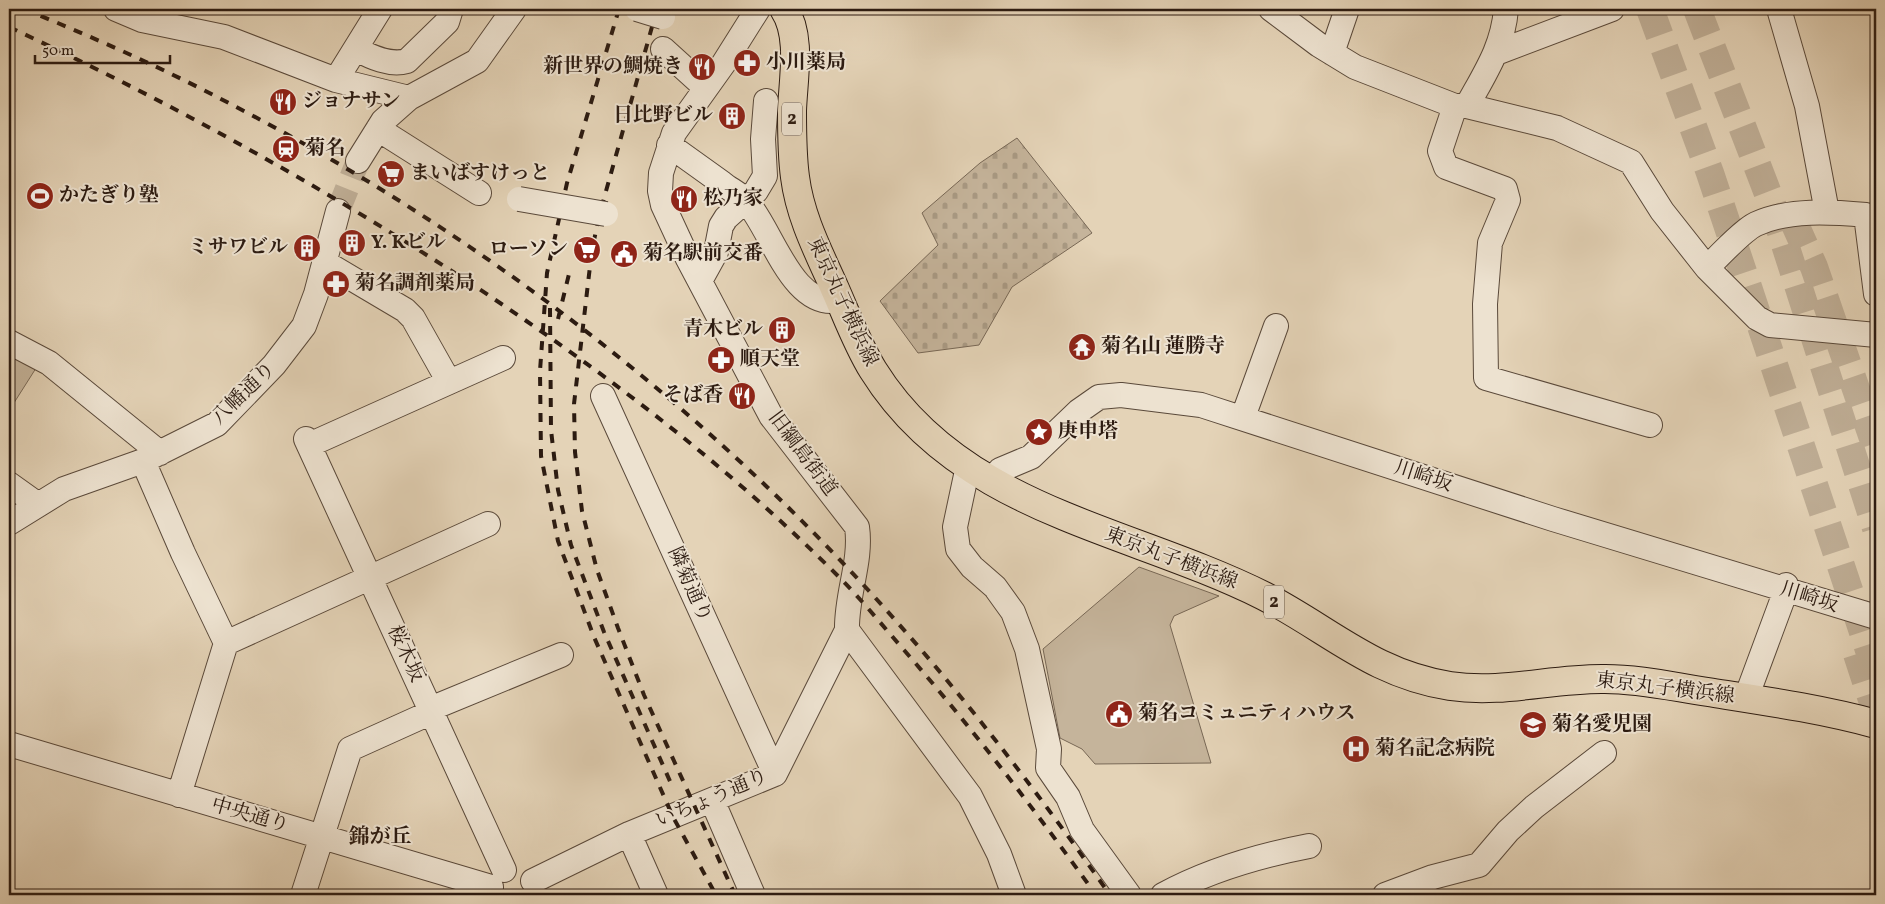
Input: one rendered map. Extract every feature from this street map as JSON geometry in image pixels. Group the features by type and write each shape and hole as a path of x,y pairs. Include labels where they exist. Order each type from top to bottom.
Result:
{"main road":[{"name":"東京丸子横浜線","path":"787,10 793,28 794,43 792,148 795,181 808,227 853,334 881,383 929,435 968,466 992,482 1041,508 1262,595 1378,665 1422,680 1450,686 1496,690 1584,679 1618,680 1818,709 1876,724"}],"street":[{"path":"336,80 380,9"},
{"path":"356,49 374,58 401,63 407,61 447,22 450,9"},
{"path":"358,161 383,121 407,98 459,73 477,61 514,9"},
{"path":"637,9 664,13 659,45 706,88"},
{"name":"旧綱島街道","path":"758,9 674,133 668,145 661,173 661,221 700,281 771,416 857,527 860,543 847,612 847,630"},
{"path":"1271,9 1332,53 1355,67 1461,106 1557,128 1631,162 1662,212 1707,268 1757,318 1770,325 1876,335"},
{"path":"1332,53 1347,9"},
{"path":"1506,9 1504,31 1496,53 1461,106 1440,151 1446,167 1505,189 1508,200 1490,243 1485,304 1486,378 1650,425"},
{"path":"1496,53 1612,9"},
{"path":"1779,9 1807,106 1827,212"},
{"path":"124,10 142,20 224,37 336,80 407,98"},
{"path":"407,61 411,66 407,98"},
{"path":"700,281 716,252 721,226 756,191 765,176 763,139 766,101"},
{"path":"378,129 479,193"},
{"path":"668,145 746,200 765,228 789,274 818,300 828,302 840,300"},
{"path":"519,198 606,214"},
{"name":"八幡通り","path":"9,524 37,504 64,489 152,457 217,424 276,370 304,326 338,211"},
{"path":"1707,268 1754,224 1785,216 1827,212 1866,216 1876,294"},
{"path":"324,262 405,310 413,318 449,382 503,358"},
{"path":"1243,417 1276,326"},
{"path":"9,342 48,363 152,457 183,553 226,643 178,794"},
{"name":"桜木坂","path":"449,382 308,442 431,711 496,884"},
{"name":"川崎坂","path":"992,482 1000,470 1031,457 1079,411 1099,397 1121,395 1201,405 1243,417 1544,516 1786,588 1876,617"},
{"name":"隣菊通り","path":"603,396 775,774"},
{"path":"968,466 955,527 958,550 972,568 995,588 1013,612 1027,649 1049,749 1048,768 1068,798 1082,830 1129,895"},
{"path":"9,484 37,504"},
{"path":"226,643 371,579 488,524"},
{"path":"1746,698 1786,588"},
{"path":"847,630 970,796 1000,854 1014,895"},
{"name":"いちょう通り","path":"533,888 629,834 775,774 847,630"},
{"path":"303,895 350,749 431,711 561,655"},
{"name":"中央通り","path":"9,744 322,837 496,884 518,869 524,871 533,888"},
{"path":"1385,895 1433,877 1479,866 1508,830 1604,753"},
{"path":"712,800 753,895"},
{"path":"629,834 656,895"},
{"path":"1163,895 1219,869 1253,858 1309,846"}],"green space":[{"path":"1017,138 1092,233 1012,287 979,345 918,353 880,301 938,245 922,213 980,163"},
{"path":"9,350 38,365 12,406 9,404"},
{"path":"1139,567 1219,596 1174,616 1170,625 1211,763 1095,764 1082,749 1060,738 1043,649"}],"tunnel":[{"path":"1650,9 1710,173 1876,671"},
{"path":"1697,9 1772,204 1876,528"},
{"path":"338,211 358,161"},
{"path":"1793,220 1814,267 1876,447"},
{"path":"1857,654 1876,712"}],"railway":[{"path":"24,9 98,40 171,74 304,144 388,194 470,247 550,304 627,363 701,426 773,492 878,600 982,723 1110,895"},
{"path":"619,9 567,183 547,273 540,371 541,456 558,541 594,637 673,817 716,895"},
{"path":"657,9 601,209 592,249 574,404 575,452 582,511 597,570 644,695 735,895"},
{"path":"9,27 183,113 296,176 406,242 511,310 609,380 704,454 795,534 855,594 979,739 1096,895"},
{"path":"558,319 570,270"},
{"path":"550,308 551,430 558,490 571,545 604,632 673,788"}],"place":[{"name":"小川薬局","path":"747,63"},
{"name":"新世界の鯛焼き","path":"702,67"},
{"name":"ジョナサン","path":"283,102"},
{"name":"日比野ビル","path":"732,116"},
{"name":"菊名","path":"286,149"},
{"name":"まいばすけっと","path":"391,174"},
{"name":"かたぎり塾","path":"40,196"},
{"name":"松乃家","path":"684,199"},
{"name":"Y. Kビル","path":"352,243"},
{"name":"ミサワビル","path":"307,248"},
{"name":"ローソン","path":"587,250"},
{"name":"菊名駅前交番","path":"624,254"},
{"name":"菊名調剤薬局","path":"336,284"},
{"name":"青木ビル","path":"782,330"},
{"name":"菊名山 蓮勝寺","path":"1082,347"},
{"name":"順天堂","path":"721,360"},
{"name":"そば香","path":"742,396"},
{"name":"庚申塔","path":"1039,432"},
{"name":"菊名コミュニティハウス","path":"1119,714"},
{"name":"菊名愛児園","path":"1533,725"},
{"name":"菊名記念病院","path":"1356,749"}],"district":[{"name":"錦が丘","path":"380,837"}]}
